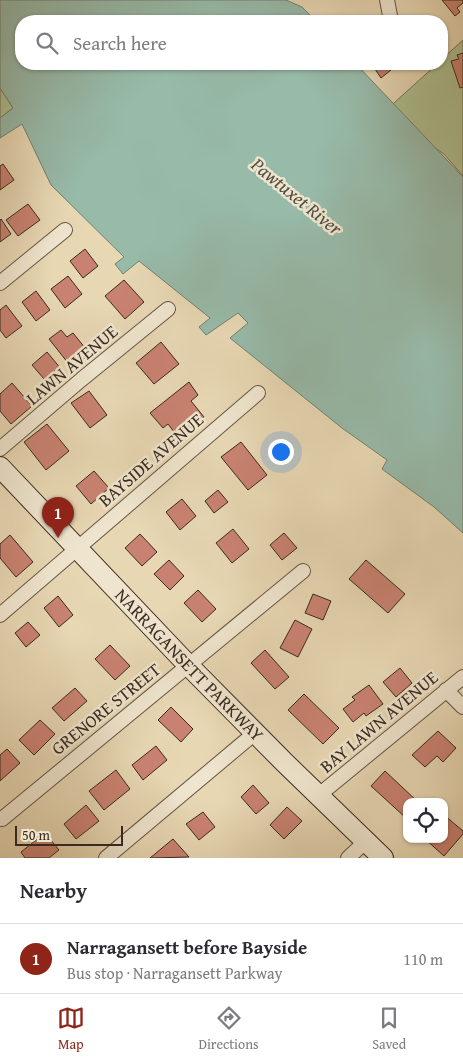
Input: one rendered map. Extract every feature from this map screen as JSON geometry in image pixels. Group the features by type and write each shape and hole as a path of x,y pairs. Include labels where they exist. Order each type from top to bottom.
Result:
{"street":[{"path":"387,0 390,15"},
{"path":"0,283 65,230"},
{"name":"LAWN AVENUE","path":"0,449 168,309"},
{"name":"BAYSIDE AVENUE","path":"0,615 258,393"},
{"name":"NARRAGANSETT PARKWAY","path":"0,467 189,666 383,858"},
{"name":"GRENORE STREET","path":"2,819 303,571"},
{"name":"BAY LAWN AVENUE","path":"319,795 463,677"},
{"path":"446,690 463,707"},
{"path":"106,858 255,733"},
{"path":"348,858 366,841"}],"shaded area":[{"path":"463,40 463,176 444,154 383,113 430,70 448,70 448,54"},
{"path":"0,88 13,108 0,118"}],"water":[{"name":"Pawtuxet River","path":"0,0 286,0 302,7 310,15 15,15 15,70 362,70 463,177 463,533 434,507 382,469 387,460 342,428 230,338 248,323 238,313 206,335 199,327 210,318 139,261 123,274 115,264 124,257 51,185 22,124 0,138 0,118 13,108 0,88"}],"building":[{"path":"442,0 463,0 463,3 457,8 460,12 455,16"},
{"path":"463,53 463,87 460,88 451,61 459,59 457,55"},
{"path":"376,70 391,70 381,78"},
{"path":"3,164 14,180 0,190 0,166"},
{"path":"28,204 40,220 18,236 6,220"},
{"path":"0,220 11,234 0,242"},
{"path":"85,249 98,266 83,278 70,261"},
{"path":"68,276 82,294 65,308 51,289"},
{"path":"124,280 144,302 125,319 105,296"},
{"path":"36,291 50,310 36,321 22,302"},
{"path":"6,305 22,326 6,338 0,330 0,310"},
{"path":"61,330 67,337 73,333 90,354 72,368 49,339"},
{"path":"161,342 179,364 154,384 136,363"},
{"path":"47,352 66,375 51,387 32,365"},
{"path":"189,382 198,395 191,401 204,417 178,437 168,424 163,428 150,413"},
{"path":"12,383 32,406 11,424 0,411 0,394"},
{"path":"89,391 107,415 90,428 71,403"},
{"path":"47,424 69,451 46,470 24,442"},
{"path":"241,442 267,475 248,490 221,457"},
{"path":"94,471 109,488 91,504 76,486"},
{"path":"218,490 228,502 214,513 205,501"},
{"path":"182,499 196,516 180,530 166,512"},
{"path":"233,529 249,549 232,563 216,543"},
{"path":"284,533 297,548 282,560 270,545"},
{"path":"140,534 157,552 142,566 125,548"},
{"path":"10,535 33,562 16,577 0,558 0,544"},
{"path":"169,560 184,576 170,590 154,574"},
{"path":"366,560 405,594 388,613 349,579"},
{"path":"198,590 216,609 202,622 184,603"},
{"path":"313,594 331,601 323,620 305,613"},
{"path":"58,596 73,615 59,627 44,608"},
{"path":"295,620 312,629 298,657 280,648"},
{"path":"28,622 40,635 26,647 15,633"},
{"path":"110,645 130,666 115,680 95,659"},
{"path":"265,650 289,677 275,689 251,663"},
{"path":"400,668 412,683 396,697 383,682"},
{"path":"369,685 383,704 366,716 364,713 353,722 343,709 355,700 352,697"},
{"path":"75,688 87,701 64,721 52,708"},
{"path":"304,694 339,728 323,744 288,710"},
{"path":"171,707 193,729 181,742 158,720"},
{"path":"40,720 55,734 34,755 19,740"},
{"path":"438,731 456,748 443,762 437,756 425,767 412,755"},
{"path":"156,746 167,760 143,780 132,765"},
{"path":"7,749 20,763 0,781 0,755"},
{"path":"116,770 130,789 104,810 89,791"},
{"path":"385,771 414,798 403,798 403,815 371,786"},
{"path":"253,785 269,803 256,814 241,797"},
{"path":"86,805 99,821 76,839 64,824"},
{"path":"287,807 302,821 284,839 270,825"},
{"path":"203,812 215,827 199,840 186,824"},
{"path":"448,818 463,831 463,834 444,856 429,843 448,843"},
{"path":"45,833 59,850 49,858 25,858 21,852"},
{"path":"173,839 189,857 150,858"}],"place":[{"name":"Narragansett before Bayside","path":"58,538"}]}
